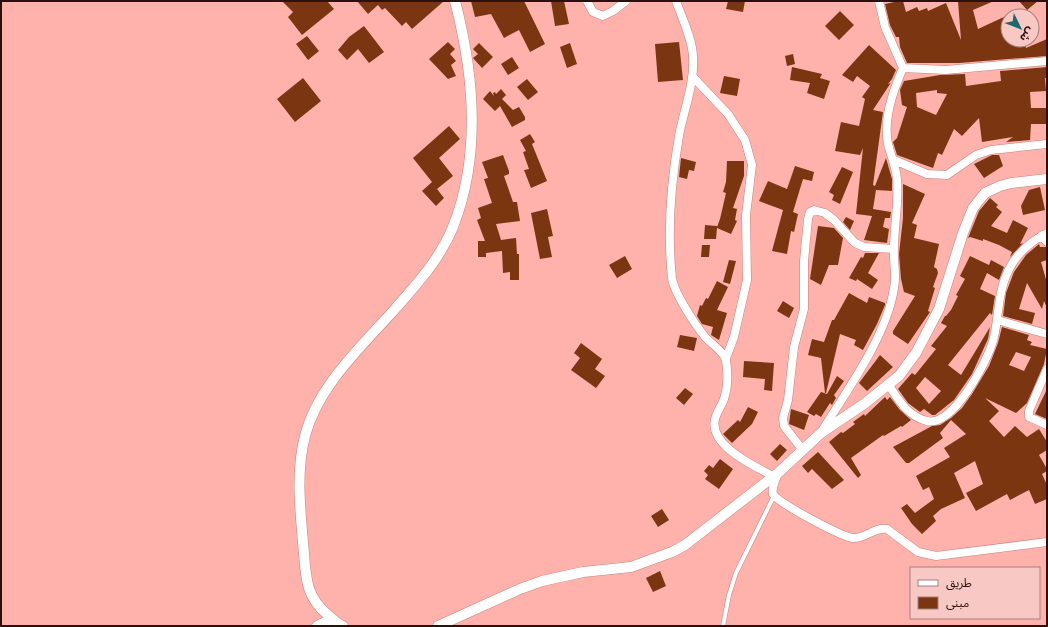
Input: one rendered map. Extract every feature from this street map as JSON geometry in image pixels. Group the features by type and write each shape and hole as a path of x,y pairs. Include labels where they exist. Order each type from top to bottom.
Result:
{"street":[{"path":"343,626 332,619 320,608 310,594 306,577 300,494 302,454 305,435 328,387 419,282 444,248 453,226 464,193 472,133 467,60 455,1"},
{"path":"587,1 593,12 603,16 613,11 626,1"},
{"path":"676,1 693,53 693,77 680,135 674,176 671,211 672,280 685,306 705,337 726,358"},
{"path":"821,433 862,365 889,307 895,288 894,249 897,181 894,160 888,143 889,113 894,90 903,68 884,27 879,1"},
{"path":"903,68 946,70 1047,61"},
{"path":"693,77 728,114 745,140 752,165 746,215 747,280 734,337 726,358 728,379 724,399 716,416 714,425 724,444 742,460 775,475"},
{"path":"894,160 927,174 947,175 976,155 991,150 1047,144"},
{"path":"438,626 520,589 542,581 583,572 630,567 672,552 694,538 775,475 821,433 864,404 899,376 916,353 938,309 962,233 973,208 985,194 1000,186 1047,179"},
{"path":"802,449 784,426 783,418 788,400 794,347 804,309 804,261 810,212 814,210 825,214 834,220 850,240 864,248 894,249"},
{"path":"888,384 908,411 928,421 938,420 958,403 978,377 992,343 997,320 1000,293 1010,266 1018,254 1045,237"},
{"path":"997,320 1047,334"},
{"path":"1047,369 1029,411 1029,417 1047,425"},
{"path":"775,475 773,488 774,495 788,507 840,535 858,538 881,528 887,529 918,552 936,556 1047,542"},
{"path":"317,626 332,619"}],"lane":[{"path":"723,626 729,595 736,573 774,495"}],"building":[{"path":"282,1 327,1 334,9 302,35 288,17 293,12"},
{"path":"357,1 444,1 412,29 406,22 402,26 385,8 382,10 378,5 368,14"},
{"path":"471,1 524,1 545,44 530,52 519,30 504,38 491,14 475,17"},
{"path":"551,1 564,1 569,24 555,26"},
{"path":"728,1 745,1 743,12 726,9"},
{"path":"903,1 906,12 917,7 919,11 927,8 928,11 946,3 961,40 958,1 994,1 973,10 978,29 1000,19 1000,48 1040,48 1040,42 1047,39 1047,56 959,63 907,63 900,47 899,37 896,37 890,25 885,4"},
{"path":"1019,1 1038,1 1029,8 1025,8"},
{"path":"840,11 854,25 839,40 825,26"},
{"path":"364,26 384,52 369,63 358,49 347,60 338,50 349,37"},
{"path":"307,36 319,51 308,60 296,44"},
{"path":"448,42 455,49 450,54 456,61 451,65 456,76 448,79 429,59"},
{"path":"679,42 683,80 658,82 655,44"},
{"path":"479,43 493,57 482,68 473,58 478,54 473,49"},
{"path":"570,43 577,64 567,68 560,47"},
{"path":"869,45 896,70 888,84 891,83 873,110 883,112 873,185 875,186 886,158 892,179 892,191 876,190 873,209 891,212 890,218 885,218 883,227 889,229 887,243 864,240 872,216 856,214 863,148 860,155 835,151 841,122 859,126 865,99 862,97 870,86 857,76 853,82 842,75"},
{"path":"793,54 795,64 787,66 785,56"},
{"path":"512,57 519,68 508,75 501,64"},
{"path":"792,67 822,74 820,78 830,81 824,99 807,93 810,83 790,80"},
{"path":"1047,67 1047,78 1045,78 1046,91 1030,92 1031,108 1047,108 1047,124 1031,124 1030,140 1006,142 1013,137 982,142 979,118 962,136 954,129 942,155 938,153 933,168 897,155 893,142 897,138 907,107 902,105 900,90 904,81 940,75 965,74 966,86 1001,81 1000,71","holes":["937,90 937,93 947,94 936,115 917,107 916,93"]},
{"path":"724,76 740,79 737,96 720,93"},
{"path":"303,78 321,101 295,122 277,99"},
{"path":"527,79 538,92 528,100 517,87"},
{"path":"501,89 506,95 502,99 513,110 519,107 525,117 525,120 512,127 500,106 495,111 483,99 490,91 494,96 493,93 495,92 496,94"},
{"path":"449,126 460,139 439,158 453,176 437,189 444,198 436,206 422,191 432,182 413,158"},
{"path":"530,134 535,142 532,144 547,181 531,188 524,170 529,169 523,152 526,151 520,140"},
{"path":"503,155 509,171 509,174 504,176 513,202 517,202 520,221 496,224 501,240 516,238 517,254 519,254 519,280 510,280 510,272 503,273 502,251 486,253 486,257 478,257 478,241 485,241 477,220 481,218 478,208 492,203 484,179 488,178 482,162"},
{"path":"992,155 999,155 1003,166 984,178 974,164"},
{"path":"681,158 696,162 694,171 689,170 687,179 679,177"},
{"path":"727,161 744,161 744,176 733,208 737,209 735,220 737,221 731,234 717,228 716,239 704,239 705,225 717,227 720,219 726,193 723,192 726,182"},
{"path":"795,166 814,172 812,181 803,179 793,212 798,214 794,232 791,231 787,254 772,251 783,210 759,201 768,181 787,189"},
{"path":"842,167 853,172 840,204 832,200 834,195 829,192"},
{"path":"903,184 925,194 912,223 917,225 914,238 939,244 934,267 937,269 938,273 933,287 935,288 928,311 930,312 908,344 893,334 893,331 915,296 904,292 901,279 899,254 903,218"},
{"path":"1040,187 1045,210 1023,215 1021,206 1029,190"},
{"path":"990,198 998,205 996,207 1002,212 991,226 1007,233 1013,220 1028,228 1020,244 1023,243 1010,257 1012,252 999,245 983,239 983,241 970,237 968,238 979,211"},
{"path":"547,209 553,236 548,237 552,257 540,259 531,213"},
{"path":"846,217 854,221 850,230 843,222"},
{"path":"818,226 834,228 843,238 838,265 829,265 821,285 810,279"},
{"path":"1039,244 1040,247 1046,247 1047,250 1047,260 1041,262 1047,283 1047,308 1044,301 1042,309 1027,283 1019,309 1035,313 1032,324 1003,316 1006,293 1014,272 1026,255"},
{"path":"702,245 710,245 709,257 701,257"},
{"path":"865,253 879,253 868,273 878,280 872,289 857,279 856,281 849,278 861,257 863,258"},
{"path":"625,256 632,269 617,278 609,265"},
{"path":"970,256 989,265 991,260 1004,267 999,280 987,273 980,289 995,296 992,315 990,313 948,365 961,375 990,327 988,339 972,374 954,400 935,415 932,415 924,409 920,412 908,403 898,389 912,373 915,375 936,349 931,346 947,326 941,323 951,310 958,296 956,295 965,279 960,276","holes":["925,377 941,391 929,404 916,388"]},
{"path":"729,260 736,261 730,284 723,282"},
{"path":"717,281 728,287 717,310 727,313 719,340 711,335 713,327 702,324 697,316 700,305 702,306 706,298 708,299"},
{"path":"849,293 867,303 869,297 885,303 885,305 863,350 854,345 856,340 840,334 825,393 821,358 808,355 812,339 824,342 832,320 834,320"},
{"path":"783,301 794,308 789,318 777,311"},
{"path":"1002,327 1029,335 1027,340 1032,342 1030,345 1047,349 1044,364 1027,403 1016,413 985,398 999,411 989,421 1004,437 1015,426 1027,437 1039,429 1047,442 1047,450 1039,455 1047,469 1047,471 1042,474 1047,485 1047,499 1035,504 1029,490 1010,500 1007,494 976,511 966,493 983,484 975,461 954,473 965,498 941,509 933,516 936,521 922,534 912,524 901,508 907,504 915,513 934,499 929,487 923,490 916,476 950,457 944,448 966,434 951,420 940,433 943,438 909,463 906,463 893,447 932,426 940,425 962,408 989,366 998,343","holes":["1016,352 1031,357 1024,371 1009,365"]},
{"path":"680,335 697,338 694,351 677,347"},
{"path":"581,343 602,359 595,369 605,376 596,388 571,370 580,358 574,353"},
{"path":"880,355 893,367 867,391 859,383"},
{"path":"744,361 774,363 772,391 764,390 765,379 743,377"},
{"path":"837,376 844,381 834,395 836,398 832,405 830,403 821,417 816,414 814,416 807,412 821,392 827,394"},
{"path":"685,388 693,394 684,405 676,398"},
{"path":"1047,389 1047,419 1035,414"},
{"path":"885,397 887,400 890,397 900,410 911,420 902,427 901,426 884,436 883,435 851,458 861,475 858,478 829,442 841,432 843,433 855,424 853,422 864,414 865,416"},
{"path":"748,407 758,412 752,424 732,443 723,434 738,420 740,422"},
{"path":"791,409 809,415 804,430 789,424"},
{"path":"780,444 787,450 777,461 770,454"},
{"path":"818,452 844,480 832,489 812,469 808,473 802,466"},
{"path":"720,459 733,469 719,489 705,479 708,475 704,471 709,465 713,468"},
{"path":"662,509 669,520 658,527 651,516"},
{"path":"660,571 666,586 653,592 646,578"}]}
